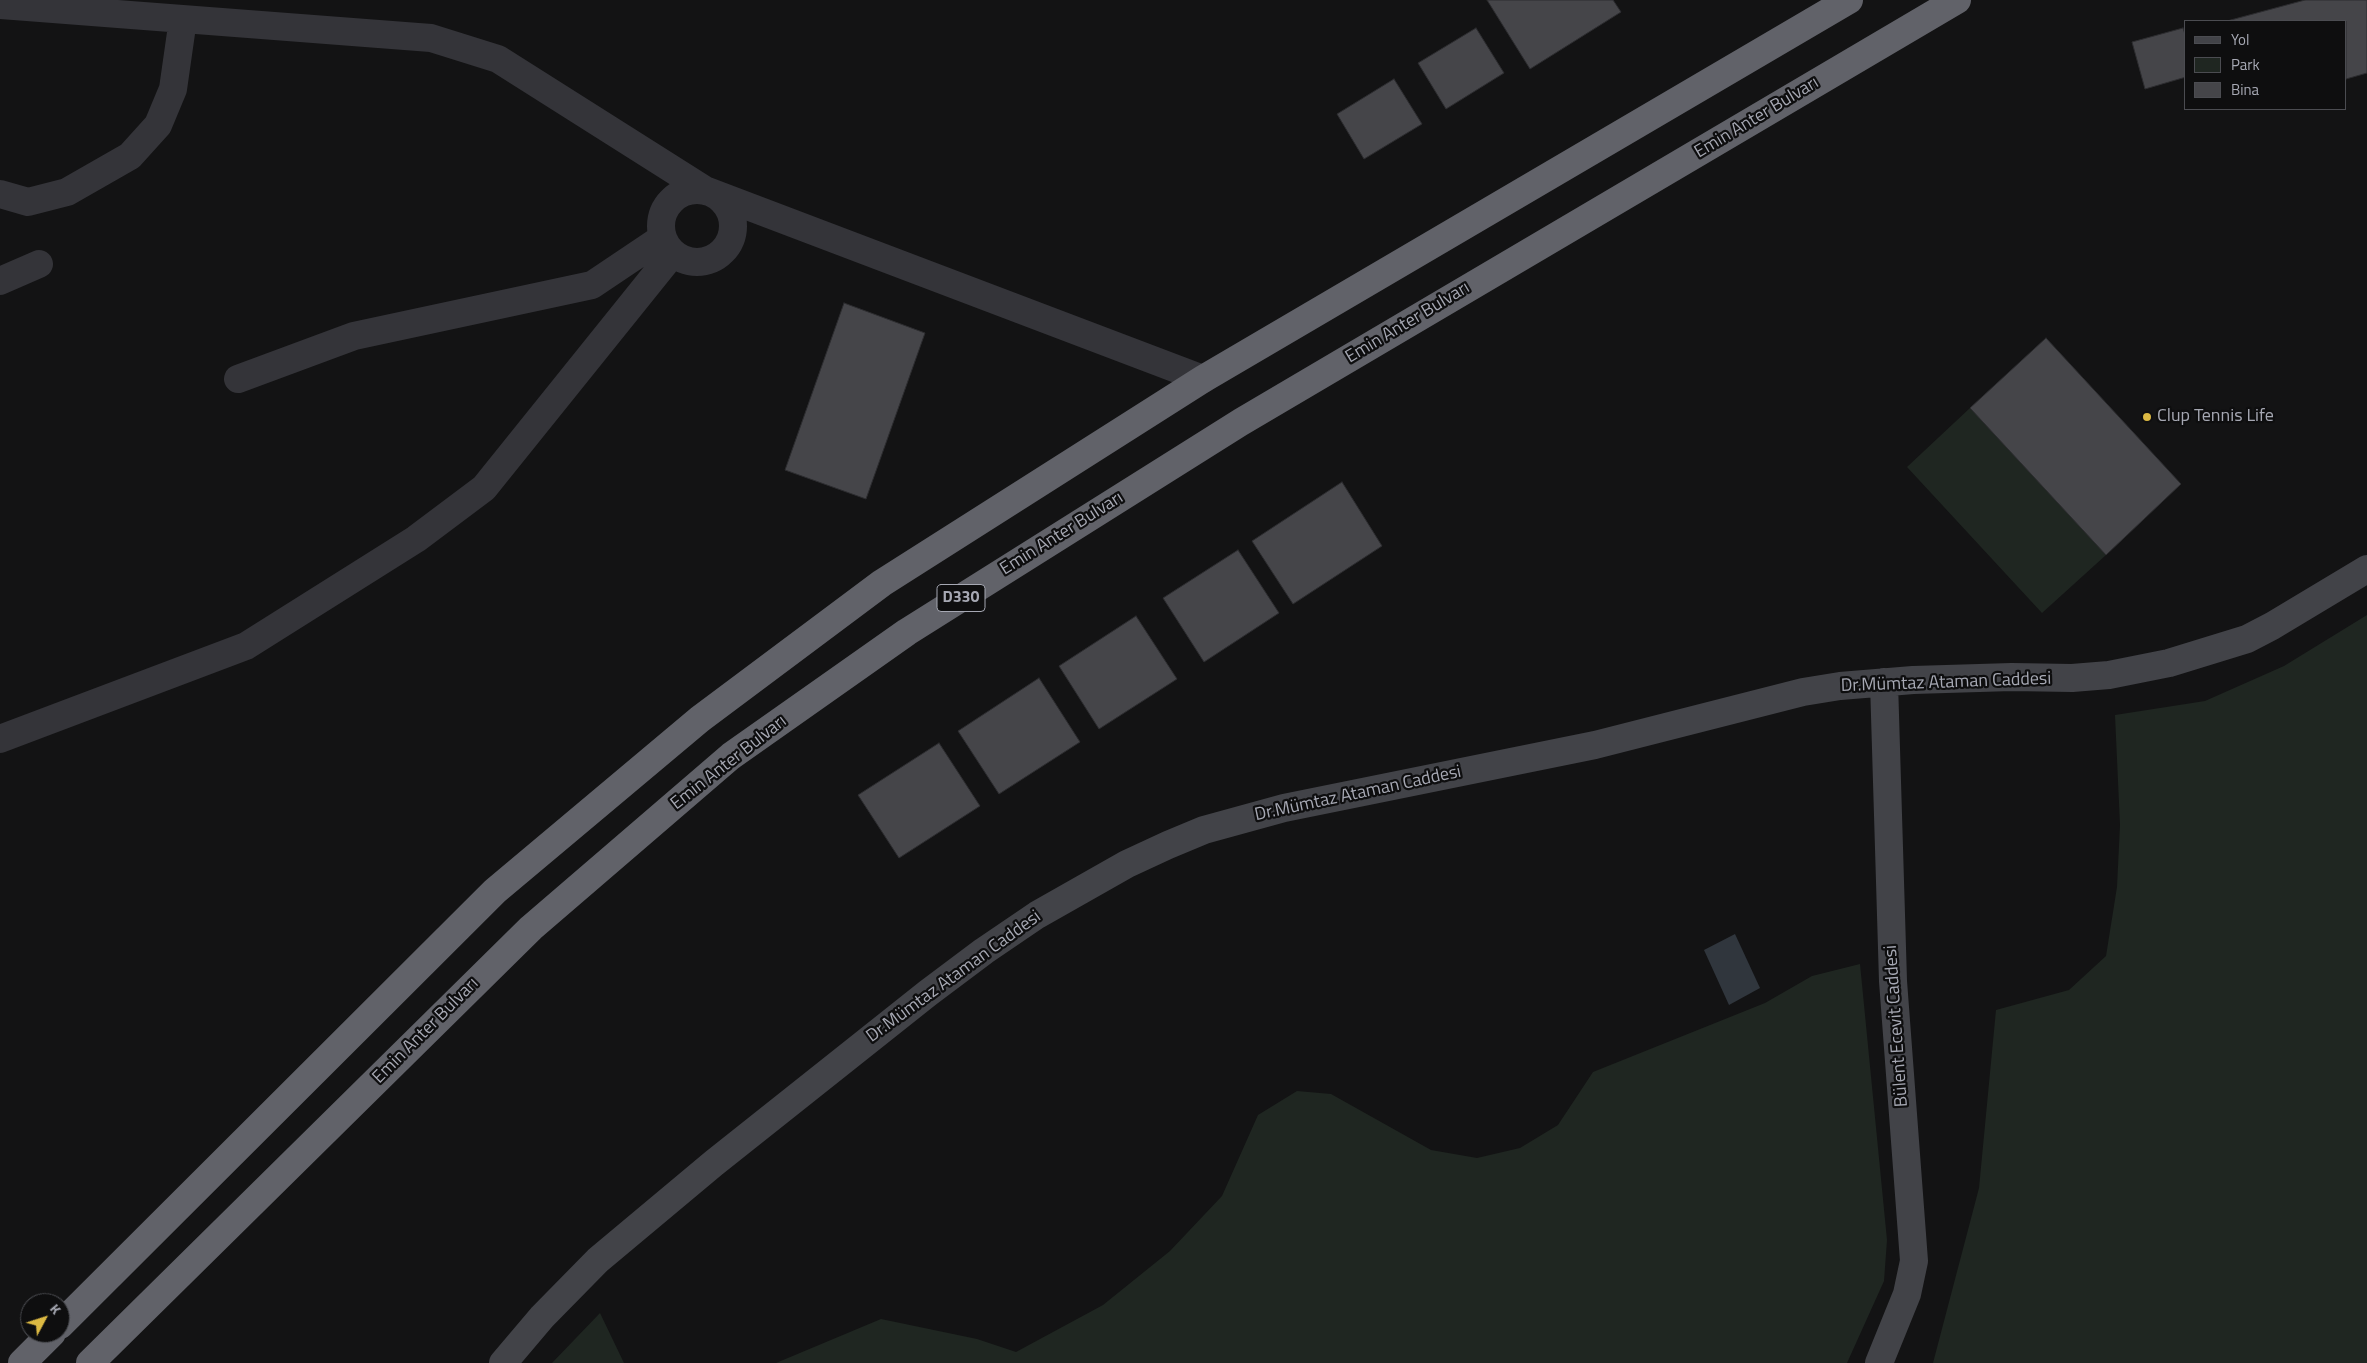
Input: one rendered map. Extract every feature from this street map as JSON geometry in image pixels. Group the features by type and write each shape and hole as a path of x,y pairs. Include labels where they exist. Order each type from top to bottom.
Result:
{"highway":[{"path":"70,1315 495,892 700,719 882,583 1203,379 1849,0"},
{"name":"Emin Anter Bulvarı","path":"90,1363 531,928 731,756 907,632 1240,422 1957,0"},
{"path":"22,1363 42,1343"}],"street":[{"path":"0,5 431,38 498,59 705,190 721,199 732,215 733,234 724,251 708,261 689,262 668,245 661,218 670,202 686,191 705,190 1203,379"},
{"path":"0,194 28,202 67,192 130,156 158,125 173,89 183,19"},
{"path":"238,379 354,336 592,285 668,245"},
{"path":"0,739 246,646 416,539 484,488 668,245"},
{"path":"0,281 39,264"},
{"name":"Dr.Mümtaz Ataman Caddesi","path":"503,1363 548,1310 598,1260 777,1112 984,951 1037,915 1127,864 1204,830 1284,808 1595,745 1803,692 1884,682 2012,677 2072,678 2110,674 2169,663 2247,638 2272,626 2367,569"},
{"name":"Bülent Ecevit Caddesi","path":"1879,1363 1907,1294 1914,1261 1893,981 1884,682"}],"green space":[{"path":"1970,408 2106,555 2042,613 1907,467"},
{"path":"2367,615 2367,1363 1933,1363 1979,1188 1996,1010 2069,990 2106,956 2117,887 2120,825 2115,715 2205,701 2284,666"},
{"path":"1860,964 1887,1240 1884,1281 1847,1363 776,1363 881,1319 977,1339 1016,1352 1103,1305 1170,1251 1222,1196 1258,1115 1297,1091 1331,1094 1431,1150 1477,1158 1520,1148 1558,1125 1593,1072 1765,1003 1812,976"},
{"path":"600,1313 624,1363 552,1363"}],"shaded area":[{"path":"1735,934 1760,988 1729,1005 1704,950"}],"building":[{"path":"1487,0 1613,0 1621,12 1530,69"},
{"path":"2305,0 2367,0 2367,73 2347,79 2347,20 2231,20"},
{"path":"1476,28 1504,73 1446,109 1418,63"},
{"path":"2183,28 2184,78 2145,89 2132,42"},
{"path":"1394,79 1422,124 1364,159 1337,114"},
{"path":"844,303 925,333 866,499 785,470"},
{"path":"2046,338 2181,484 2106,555 1970,408"},
{"path":"1342,482 1382,546 1293,604 1252,541"},
{"path":"1238,550 1279,613 1204,662 1163,598"},
{"path":"1136,616 1177,679 1099,729 1059,666"},
{"path":"1039,678 1080,742 999,794 958,731"},
{"path":"939,743 980,806 899,858 858,795"}],"place":[{"name":"Clup Tennis Life","path":"2147,417"}]}
